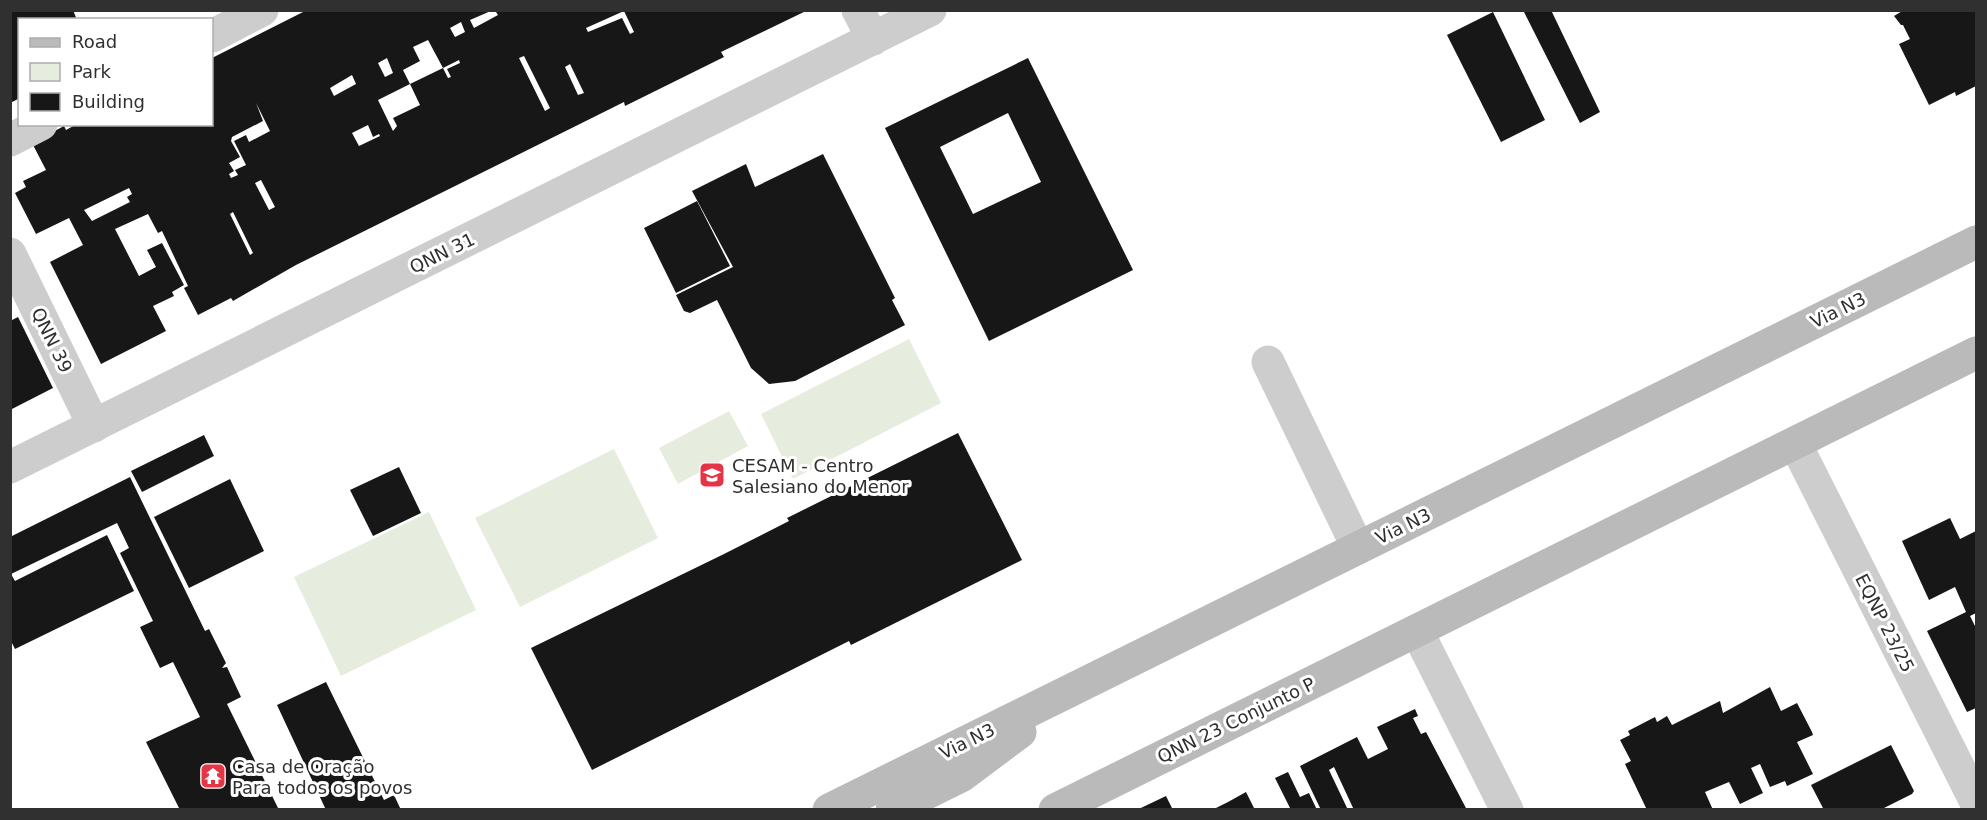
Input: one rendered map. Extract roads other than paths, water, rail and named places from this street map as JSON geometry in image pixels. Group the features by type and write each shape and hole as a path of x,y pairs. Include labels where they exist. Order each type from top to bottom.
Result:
{"main road":[{"name":"Via N3","path":"829,810 1977,242"},
{"path":"1417,630 1977,353"},
{"name":"QNN 23 Conjunto P","path":"1055,810 1417,630"},
{"path":"892,810 961,776 1087,682"}],"street":[{"path":"213,35 262,10"},
{"path":"858,10 873,39 930,10"},
{"name":"QNN 31","path":"10,467 873,39"},
{"path":"10,140 37,126"},
{"name":"QNN 39","path":"10,254 94,426"},
{"path":"1268,362 1358,548"},
{"name":"EQNP 23/25","path":"1795,443 1969,769 1977,802"},
{"path":"1417,630 1507,810"}],"place":[{"name":"CESAM - Centro Salesiano do Menor","path":"712,475"},
{"name":"Casa de Oração Para todos os povos","path":"213,776"}]}
